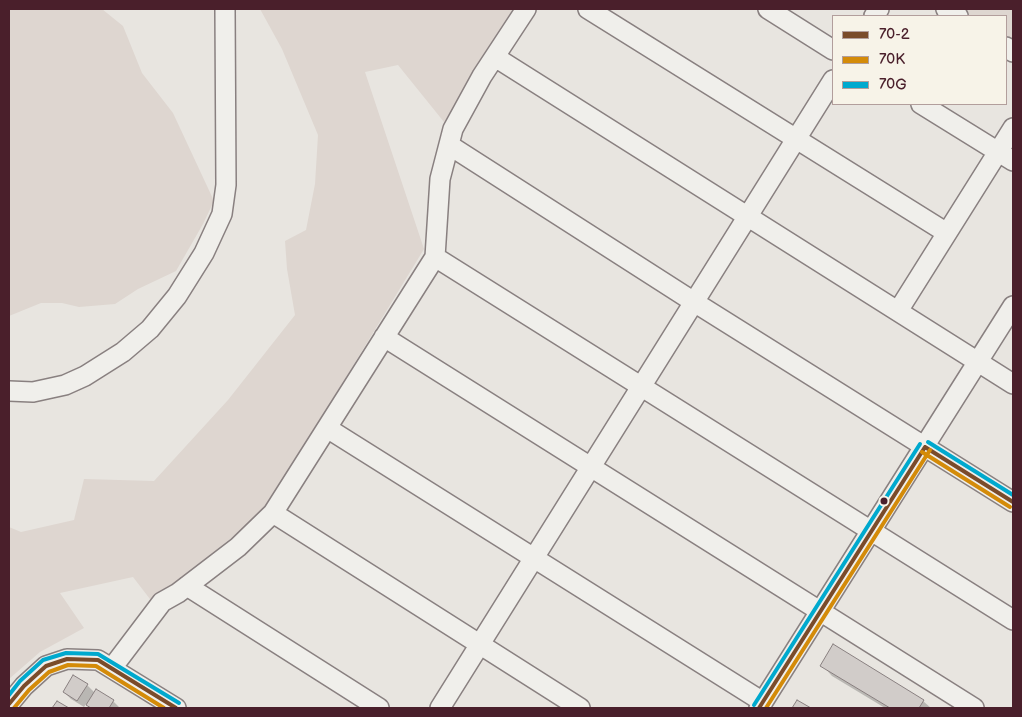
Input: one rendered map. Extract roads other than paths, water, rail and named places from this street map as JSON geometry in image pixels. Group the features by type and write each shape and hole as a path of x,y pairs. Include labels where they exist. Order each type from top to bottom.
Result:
{"street":[{"path":"9,391 33,392 65,385 85,376 123,352 155,322 177,296 204,253 222,214 226,185 225,9"},
{"path":"112,668 162,602 187,586 238,547 273,513 435,257 440,179 453,129 482,76 526,9"},
{"path":"588,9 947,233"},
{"path":"768,9 832,49"},
{"path":"495,57 1013,384"},
{"path":"440,708 832,82"},
{"path":"922,105 1006,156"},
{"path":"898,311 947,233 1006,156 1013,128"},
{"path":"449,146 1013,502"},
{"path":"435,257 1013,620"},
{"path":"327,428 534,558 761,705 1013,306"},
{"path":"384,337 974,708"},
{"path":"273,513 580,708"},
{"path":"187,586 379,708"},
{"path":"9,704 24,686 46,666 67,659 98,660 176,708"}]}
